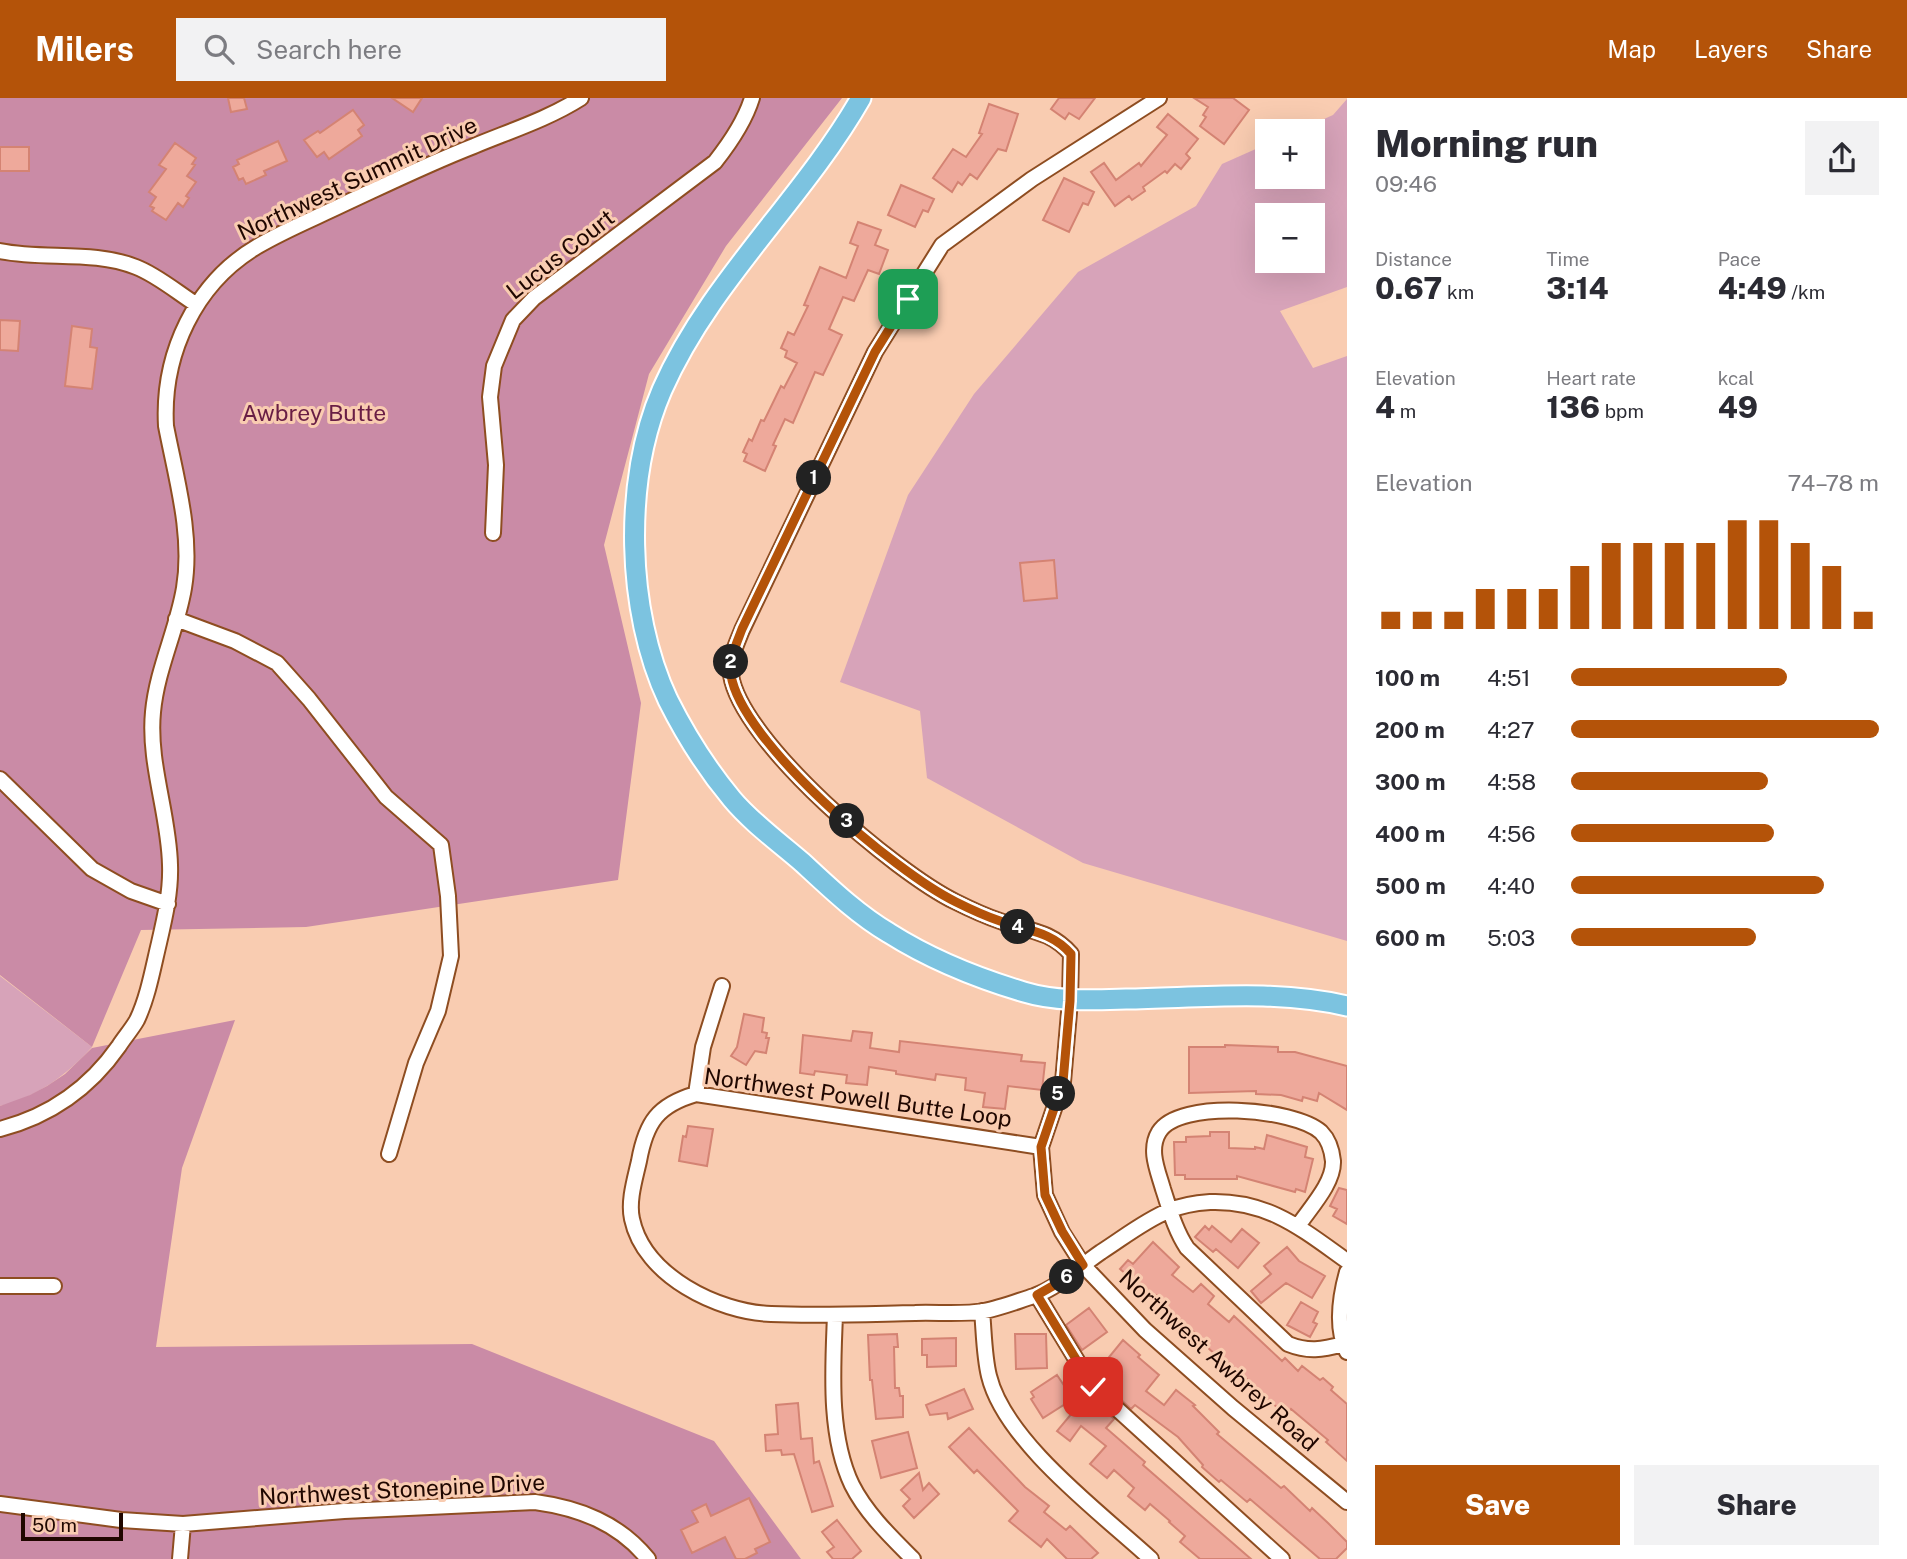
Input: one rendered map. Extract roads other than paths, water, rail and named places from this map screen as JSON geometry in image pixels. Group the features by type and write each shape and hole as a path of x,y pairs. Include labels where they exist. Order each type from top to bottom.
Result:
{"main road":[{"path":"861,98 843,129 795,196 706,308 682,347 660,395 644,447 636,501 634,557 641,611 667,698 708,767 734,802 846,902 888,933 934,958 1027,993 1070,1001 1258,997 1325,1001 1347,1006"}],"street":[{"name":"Northwest Summit Drive","path":"0,1129 41,1115 60,1105 104,1067 137,1020 155,962 168,904 170,866 167,825 155,758 153,714 158,680 184,590 187,561 186,536 165,408 177,341 197,305 218,277 257,247 355,199 463,150 541,119 581,98"},
{"name":"Lucus Court","path":"493,533 496,466 490,397 494,366 513,320 534,298 715,162 735,133 751,98"},
{"name":"Northwest Awbrey Road","path":"1159,98 1032,179 942,245 875,352 742,629 731,657 731,676 751,720 790,771 894,862 954,901 998,921 1059,940 1071,954 1063,1082 1041,1147 1045,1195 1062,1231 1083,1265 1145,1330 1233,1408 1347,1502"},
{"path":"0,251 99,257 138,267 197,305"},
{"path":"176,619 235,641 277,663 309,699 386,797 441,845 448,896 451,956 438,1011 416,1063 389,1154"},
{"path":"0,779 92,869 131,891 168,904"},
{"path":"696,1094 703,1047 722,986"},
{"name":"Northwest Powell Butte Loop","path":"1041,1147 696,1094 675,1100 651,1123 642,1142 631,1216 636,1233 646,1250 690,1291 733,1310 770,1314 982,1311 1037,1295 1065,1279 1148,1221 1192,1203 1226,1202 1250,1205 1275,1213 1347,1261"},
{"path":"1298,1226 1332,1175 1333,1159 1329,1143 1321,1132 1310,1125 1261,1113 1233,1111 1183,1115 1168,1122 1159,1132 1154,1144 1154,1160 1179,1236 1187,1248 1288,1343 1302,1350 1345,1348 1339,1319 1347,1272"},
{"path":"0,1286 54,1286"},
{"path":"1037,1295 1093,1387 1282,1559"},
{"path":"982,1311 989,1376 1003,1410 1024,1441 1151,1559"},
{"path":"835,1315 833,1387 841,1451 852,1485 882,1529 914,1559"},
{"name":"Northwest Stonepine Drive","path":"0,1504 121,1520 183,1524 344,1511 535,1502 563,1506 595,1517 638,1547 648,1559"},
{"path":"180,1559 183,1524"}],"park label":[{"name":"Awbrey Butte","path":"314,412"}]}
